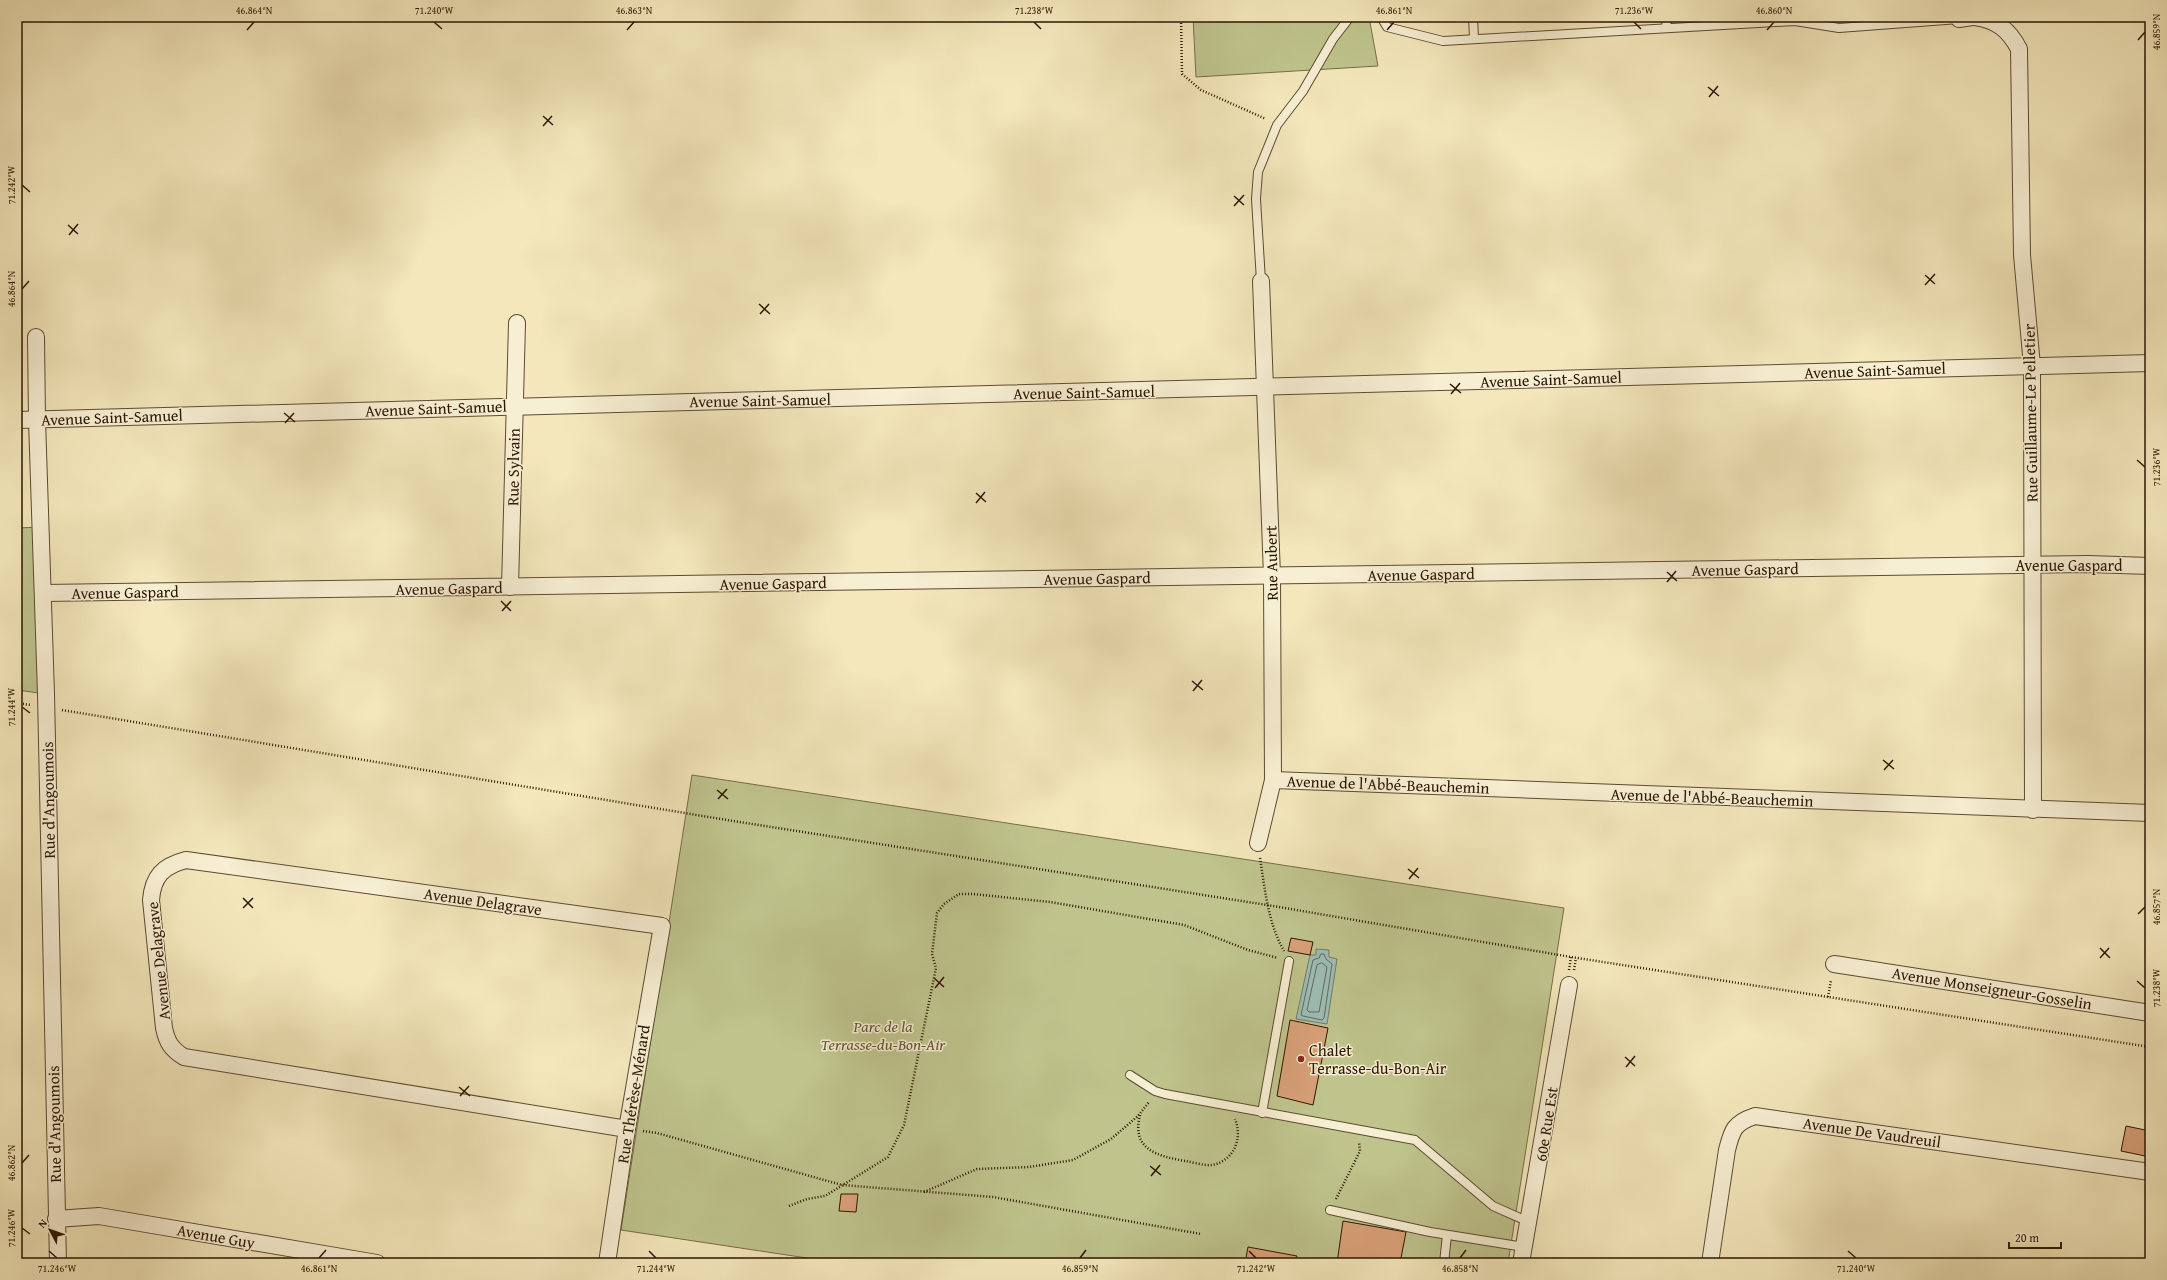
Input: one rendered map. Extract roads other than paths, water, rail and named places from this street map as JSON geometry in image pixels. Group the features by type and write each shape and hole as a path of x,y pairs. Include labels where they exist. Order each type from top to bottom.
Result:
{"street":[{"name":"Rue Guillaume-Le Pelletier","path":"1969,18 1988,19 2001,26 2012,36 2019,49 2022,255 2032,366 2032,810"},
{"name":"Rue Aubert","path":"1258,843 1273,780 1272,576 1261,281"},
{"name":"Rue Sylvain","path":"510,587 517,323"},
{"name":"Rue d'Angoumois","path":"36,337 36,420 43,593 58,1263"},
{"name":"Avenue Saint-Samuel","path":"17,420 514,406 1266,388 2150,363"},
{"name":"Avenue Gaspard","path":"43,593 2032,565 2150,566"},
{"name":"Avenue de l'Abbé-Beauchemin","path":"1273,780 2032,810 2150,813"},
{"name":"Avenue Delagrave","path":"627,1129 184,1057 167,1041 151,900 152,886 160,872 171,864 186,860 662,926"},
{"name":"Rue Thérèse-Ménard","path":"607,1263 627,1129 662,926"},
{"name":"Avenue Monseigneur-Gosselin","path":"1834,964 2150,1013"},
{"name":"60e Rue Est","path":"1523,1255 1530,1222 1569,985"},
{"name":"Avenue De Vaudreuil","path":"1710,1263 1727,1150 1732,1131 1741,1120 1754,1116 2150,1172"},
{"name":"Avenue Guy","path":"56,1219 99,1216 377,1263"}],"lane":[{"path":"1261,281 1256,199 1258,172 1277,125 1302,91 1333,39 1350,17"},
{"path":"1381,17 1387,27 1407,34 1442,41 1795,19 1818,20 1839,28 1969,18"},
{"path":"1473,17 1474,38"},
{"path":"1666,28 1667,17"},
{"path":"1262,1113 1289,960"},
{"path":"1130,1075 1155,1091 1262,1113 1415,1140 1493,1206 1530,1222"},
{"path":"1330,1210 1447,1235 1523,1255"},
{"path":"1444,1263 1447,1235"}],"water":[{"path":"1316,949 1329,950 1329,957 1337,959 1327,1024 1296,1019 1310,955 1316,955"}],"place":[{"name":"Chalet Terrasse-du-Bon-Air","path":"1301,1059"}],"park label":[{"name":"Parc de la Terrasse-du-Bon-Air","path":"883,1035"}]}
